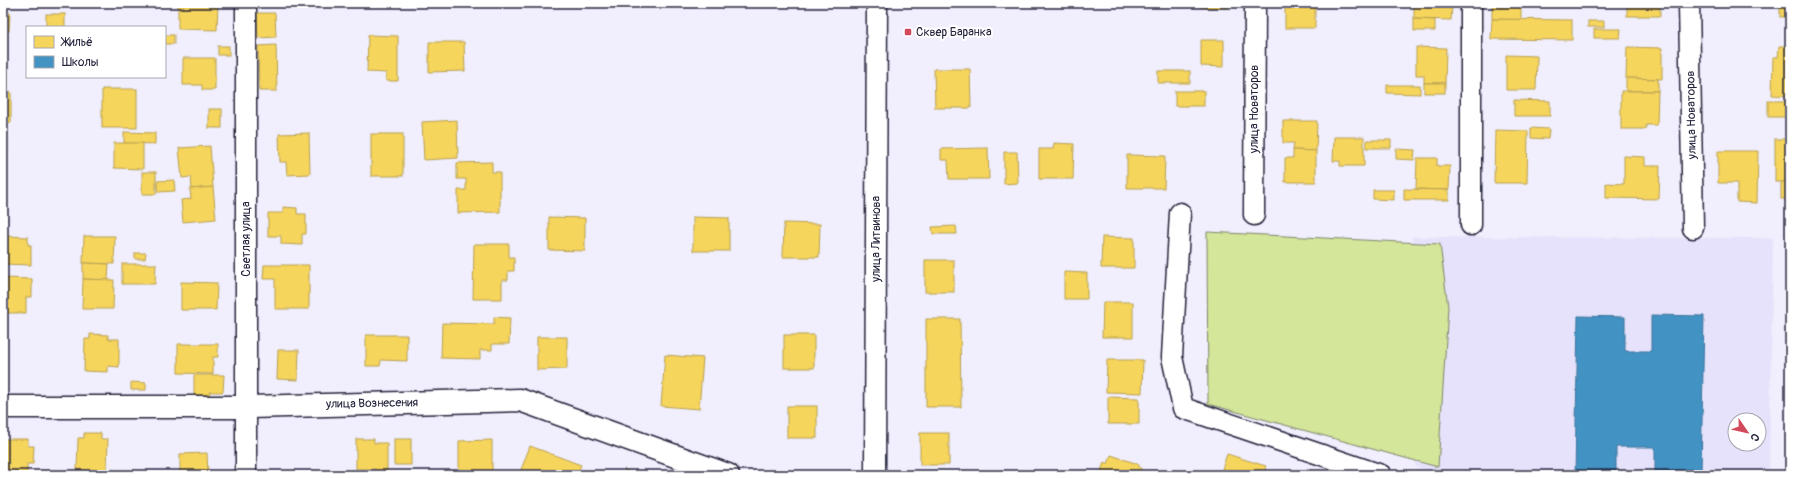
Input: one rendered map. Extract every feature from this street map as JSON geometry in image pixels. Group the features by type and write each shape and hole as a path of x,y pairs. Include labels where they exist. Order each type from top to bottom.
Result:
{"street":[{"name":"Светлая улица","path":"246,3 246,475"},
{"name":"улица Литвинова","path":"875,475 877,3"},
{"name":"улица Новаторов","path":"1254,216 1255,3"},
{"path":"1471,3 1472,225"},
{"name":"улица Новаторов","path":"1689,3 1693,228"},
{"path":"1180,213 1172,357 1183,408 1381,475"},
{"name":"улица Вознесения","path":"3,406 247,406 520,400 728,475"}],"shaded area":[{"path":"1412,237 1773,238 1769,475 1442,475 1415,466"}],"green space":[{"path":"1207,232 1440,244 1448,307 1438,467 1208,404"}],"building: Жильё":[{"path":"178,3 218,3 217,30 178,29"},
{"path":"1199,3 1228,3 1228,8 1199,7"},
{"path":"1285,3 1315,3 1315,28 1285,28"},
{"path":"1414,3 1452,3 1451,20 1414,19"},
{"path":"1492,3 1521,3 1521,20 1492,19"},
{"path":"1627,3 1660,3 1660,16 1627,16"},
{"path":"1780,3 1790,3 1790,17 1780,17"},
{"path":"3,13 10,13 9,31 3,31"},
{"path":"257,13 275,13 276,37 258,38"},
{"path":"46,14 65,14 65,26 46,26"},
{"path":"1414,19 1435,20 1435,31 1414,31"},
{"path":"1492,19 1572,20 1572,40 1491,39"},
{"path":"1588,21 1604,21 1604,27 1588,27"},
{"path":"1594,29 1621,29 1620,38 1594,38"},
{"path":"166,35 174,35 174,44 166,44"},
{"path":"368,35 398,36 398,81 386,81 386,73 367,72"},
{"path":"1201,40 1224,40 1224,67 1201,66"},
{"path":"429,42 464,42 465,71 429,72"},
{"path":"276,45 277,91 259,91 258,46"},
{"path":"218,46 229,46 229,55 218,55"},
{"path":"1779,46 1790,46 1790,96 1772,95 1773,57 1778,57"},
{"path":"1416,47 1446,48 1445,83 1424,83 1424,75 1416,75"},
{"path":"1627,47 1662,48 1662,79 1626,78"},
{"path":"1506,55 1537,56 1536,90 1506,90"},
{"path":"183,58 215,58 215,90 202,90 202,85 183,85"},
{"path":"934,69 970,69 971,108 935,108"},
{"path":"1158,71 1190,71 1190,83 1158,83"},
{"path":"1626,78 1658,79 1658,91 1626,91"},
{"path":"1424,83 1445,83 1445,93 1424,93"},
{"path":"1387,85 1420,85 1420,94 1387,93"},
{"path":"102,89 137,89 137,128 102,128"},
{"path":"1175,91 1204,91 1204,106 1175,106"},
{"path":"1621,91 1658,91 1657,125 1646,125 1646,129 1621,129"},
{"path":"3,92 11,92 11,123 3,122"},
{"path":"1514,100 1550,101 1550,116 1514,116"},
{"path":"1768,101 1788,101 1788,117 1768,117"},
{"path":"209,109 222,109 222,128 209,128"},
{"path":"457,120 458,158 424,160 422,122"},
{"path":"1283,121 1317,121 1316,151 1293,150 1294,143 1283,143"},
{"path":"1531,128 1549,129 1548,139 1531,138"},
{"path":"1495,130 1528,131 1527,183 1494,183"},
{"path":"124,132 155,133 155,144 124,143"},
{"path":"309,133 310,174 287,175 286,162 280,162 279,134"},
{"path":"371,134 403,134 403,176 371,176"},
{"path":"1334,137 1364,137 1364,166 1340,166 1340,161 1333,161"},
{"path":"3,139 8,139 7,170 3,170"},
{"path":"1775,139 1790,139 1790,182 1775,182"},
{"path":"1367,140 1391,140 1391,148 1366,148"},
{"path":"114,143 143,143 143,169 114,168"},
{"path":"1054,143 1074,144 1073,179 1039,179 1039,149 1053,149"},
{"path":"210,146 213,187 192,189 191,177 182,178 179,148"},
{"path":"988,148 989,179 949,179 948,160 941,160 941,149"},
{"path":"1396,149 1415,150 1414,160 1396,159"},
{"path":"1293,150 1316,151 1316,182 1285,182 1285,158 1293,158"},
{"path":"1718,151 1758,151 1757,203 1737,202 1737,183 1718,183"},
{"path":"1004,152 1017,152 1018,183 1004,184"},
{"path":"1127,155 1165,156 1164,188 1127,188"},
{"path":"1624,156 1645,157 1645,166 1660,166 1659,199 1606,198 1606,183 1624,184"},
{"path":"1417,158 1437,158 1437,166 1450,166 1449,190 1416,189"},
{"path":"492,162 492,172 500,172 500,212 458,213 458,190 466,190 466,179 457,179 457,163"},
{"path":"142,172 156,172 156,194 142,194"},
{"path":"174,180 175,191 158,192 157,181"},
{"path":"1781,182 1790,182 1790,199 1781,199"},
{"path":"213,187 216,219 183,222 181,200 191,199 190,189"},
{"path":"1404,189 1449,190 1449,200 1404,200"},
{"path":"1373,190 1394,190 1394,200 1373,199"},
{"path":"283,207 297,208 297,214 306,214 306,234 302,234 302,245 281,244 281,236 268,236 268,213 283,213"},
{"path":"549,217 585,218 585,251 549,250"},
{"path":"693,217 729,218 729,251 693,251"},
{"path":"784,223 820,224 819,257 783,257"},
{"path":"956,226 957,234 933,234 932,227"},
{"path":"3,236 28,237 28,245 31,245 31,265 3,264"},
{"path":"84,236 115,236 114,264 83,263"},
{"path":"1102,237 1134,238 1134,268 1101,268"},
{"path":"474,244 509,244 509,257 514,257 514,271 508,271 508,280 502,280 502,299 473,299"},
{"path":"135,253 146,253 145,259 135,259"},
{"path":"925,260 954,260 954,292 925,292"},
{"path":"83,263 109,264 108,280 83,279"},
{"path":"122,264 156,264 155,284 122,284"},
{"path":"264,265 309,265 309,309 275,309 275,279 263,279"},
{"path":"1064,272 1087,273 1087,299 1064,299"},
{"path":"3,278 32,279 32,297 26,297 26,313 3,313"},
{"path":"83,279 114,280 113,309 82,309"},
{"path":"181,282 217,283 216,310 181,310"},
{"path":"1103,302 1133,302 1133,337 1102,337"},
{"path":"494,317 510,318 509,344 492,344 492,350 480,350 480,359 441,358 442,323 494,324"},
{"path":"926,319 960,319 961,407 926,407"},
{"path":"90,334 108,335 108,339 119,339 119,367 108,366 108,372 84,371 85,339 90,339"},
{"path":"366,335 407,335 407,361 381,360 380,366 366,366"},
{"path":"784,335 814,335 814,368 784,368"},
{"path":"537,337 567,337 567,369 537,370"},
{"path":"178,344 218,344 218,357 213,357 213,374 178,373"},
{"path":"278,350 299,350 298,380 277,379"},
{"path":"665,355 703,358 699,409 661,406"},
{"path":"1107,360 1143,360 1142,393 1106,392"},
{"path":"194,375 224,375 223,392 209,392 210,395 194,395"},
{"path":"131,382 146,383 146,390 131,390"},
{"path":"1108,397 1139,398 1139,424 1108,424"},
{"path":"787,406 817,406 817,438 787,438"},
{"path":"84,433 101,433 101,439 108,439 107,471 77,470 78,438 84,438"},
{"path":"920,433 949,433 949,465 920,465"},
{"path":"3,439 28,439 28,446 34,446 33,464 27,464 27,473 3,472"},
{"path":"356,439 374,439 374,443 387,443 387,473 374,473 375,469 356,469"},
{"path":"394,439 411,439 411,465 394,465"},
{"path":"492,440 492,474 459,474 459,441"},
{"path":"530,446 581,465 577,475 519,475"},
{"path":"207,453 208,475 180,475 180,454"},
{"path":"1227,454 1266,466 1263,475 1220,475"},
{"path":"1111,455 1138,464 1144,475 1100,475 1104,462 1108,464"},
{"path":"625,470 639,475 622,475"}],"building: Школы":[{"path":"1651,315 1704,316 1701,475 1655,475 1655,447 1616,447 1616,475 1575,475 1578,316 1625,317 1625,351 1651,351"}],"place":[{"name":"Сквер Баранка","path":"908,32"}]}
